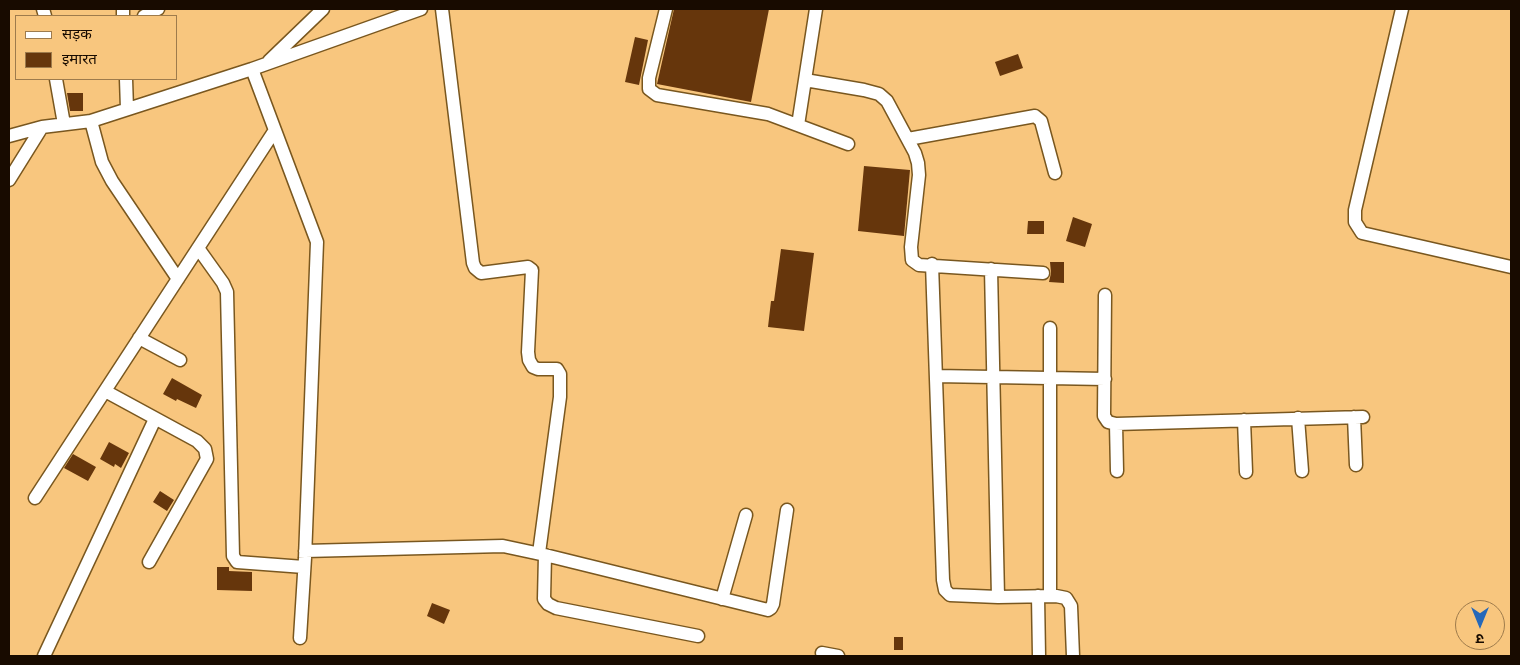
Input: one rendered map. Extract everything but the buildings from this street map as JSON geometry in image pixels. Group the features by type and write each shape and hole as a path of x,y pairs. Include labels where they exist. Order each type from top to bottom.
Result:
{"street":[{"path":"146,15 158,9"},
{"path":"265,64 323,9"},
{"path":"9,136 42,126 91,121 252,69 421,9"},
{"path":"442,9 473,263 475,268 481,273 528,267 532,270 529,360 533,367 538,369 556,369 560,374 560,397 542,554 544,599 548,604 556,608 698,636"},
{"path":"666,9 648,89 657,95 768,114 848,144"},
{"path":"798,125 816,9"},
{"path":"1402,9 1355,210 1355,222 1362,233 1511,267"},
{"path":"252,69 317,242 300,638"},
{"path":"56,80 64,124"},
{"path":"126,80 127,109"},
{"path":"805,80 864,90 879,94 886,101 916,153 919,175 911,246 912,260 918,265 932,264 1043,273"},
{"path":"908,139 1035,116 1041,122 1055,173"},
{"path":"91,121 102,162 112,181 178,279"},
{"path":"9,180 42,126"},
{"path":"35,498 275,130"},
{"path":"198,248 223,283 227,292 233,556 237,562 304,567"},
{"path":"932,264 943,580 945,590 950,595 1066,598 1072,606 1072,656"},
{"path":"991,269 998,597"},
{"path":"1104,294 1104,416 1108,422 1116,424 1359,417 1356,465"},
{"path":"1039,656 1044,596 1050,328"},
{"path":"139,338 180,360"},
{"path":"936,376 1104,379"},
{"path":"105,391 197,441 206,449 207,459 148,562"},
{"path":"1298,418 1302,471"},
{"path":"44,656 155,419"},
{"path":"1244,420 1246,472"},
{"path":"1116,424 1117,471"},
{"path":"305,551 503,546 768,610 772,608 787,510"},
{"path":"722,599 746,515"},
{"path":"822,654 838,656"}]}
